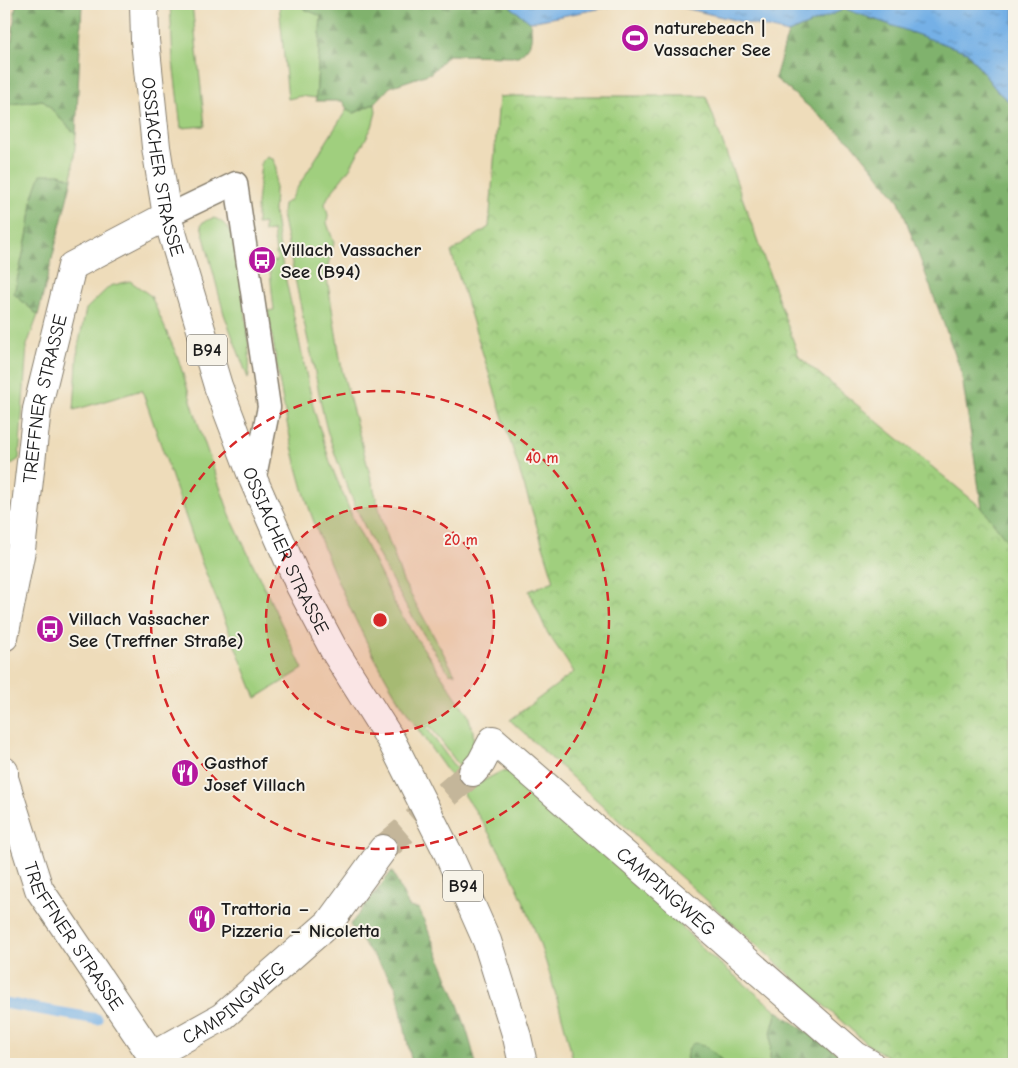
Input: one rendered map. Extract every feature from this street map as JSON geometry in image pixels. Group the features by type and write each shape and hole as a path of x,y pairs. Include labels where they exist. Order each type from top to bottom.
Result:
{"street":[{"name":"OSSIACHER STRASSE","path":"144,4 145,40 156,147 167,216 218,386 254,481 304,594 334,650 392,742 448,853 487,941 517,1037 523,1064"},
{"name":"TREFFNER STRASSE","path":"4,637 12,540 37,409 72,266 167,216"},
{"name":"CAMPINGWEG","path":"473,772 488,751 493,740 856,1056 870,1064"},
{"name":"TREFFNER STRASSE","path":"4,770 4,778 39,889 153,1060"},
{"name":"CAMPINGWEG","path":"153,1060 222,1017 329,923 382,849"},
{"name":"B94","path":"517,1037 536,1064"}],"lane":[{"path":"167,216 236,183 270,408 254,481"}],"green space":[{"path":"16,4 82,4 76,135 43,100 4,105"},
{"path":"170,4 192,4 205,126 181,128 173,61"},
{"path":"279,4 302,4 304,9 321,15 316,98 301,96 288,99"},
{"path":"302,4 507,4 530,22 531,37 529,46 518,56 448,55 431,73 390,87 375,103 354,113 347,109 342,101 316,101 321,16 304,9"},
{"path":"845,8 967,52 998,92 1014,106 1014,550 982,508 961,371 899,201 854,145 775,78 788,33"},
{"path":"706,96 799,357 982,508 1014,550 1014,1064 901,1064 868,1045 654,853 510,720 574,672 547,632 529,591 554,581 451,252 489,227 499,97"},
{"path":"43,100 76,135 72,179 59,174 33,196 28,232 14,294 38,315 27,345 19,459 4,469 4,105"},
{"path":"375,103 376,112 372,127 350,168 328,197 325,204 328,215 327,223 334,243 326,272 342,370 384,527 403,581 455,674 449,673 412,616 379,556 350,494 327,430 282,214 283,204 289,201 347,109 355,113"},
{"path":"267,156 273,159 276,168 274,211 282,262 314,410 331,465 354,521 399,612 468,715 473,731 474,751 463,766 460,767 430,726 426,727 470,788 500,772 517,771 623,865 706,952 777,1011 771,1033 770,1064 726,1064 705,1046 686,1057 688,1064 574,1064 559,1004 540,945 504,860 482,821 413,721 382,670 345,597 326,555 310,511 287,423 268,311 274,310 269,262 277,261 273,231 264,232 264,223 257,224 261,163"},
{"path":"41,174 59,174 72,179 38,315 14,294 28,232 33,196"},
{"path":"213,218 219,220 227,227 235,246 242,284 247,331 249,352 248,378 224,314 201,225 203,222"},
{"path":"130,281 151,296 178,358 201,433 231,518 303,669 256,698 201,561 142,390 74,410 78,347 86,309 110,286"},
{"path":"392,871 409,907 419,909 458,1005 476,1064 412,1064 396,986 350,925"},
{"path":"777,1011 853,1064 770,1064 771,1033"},
{"path":"694,1043 703,1045 726,1064 688,1064 687,1052"}],"water":[{"path":"507,4 624,4 530,22"},
{"path":"668,4 1014,4 1014,106 998,92 967,52 845,9 788,33"}],"waterway":[{"path":"4,1003 97,1019"}],"tunnel":[{"path":"383,849 473,772"}],"place":[{"name":"naturebeach | Vassacher See","path":"635,38"},
{"name":"Villach Vassacher See (B94)","path":"262,260"},
{"name":"Villach Vassacher See (Treffner Straße)","path":"50,629"},
{"name":"Gasthof Josef Villach","path":"185,773"},
{"name":"Trattoria – Pizzeria – Nicoletta","path":"202,919"}]}
